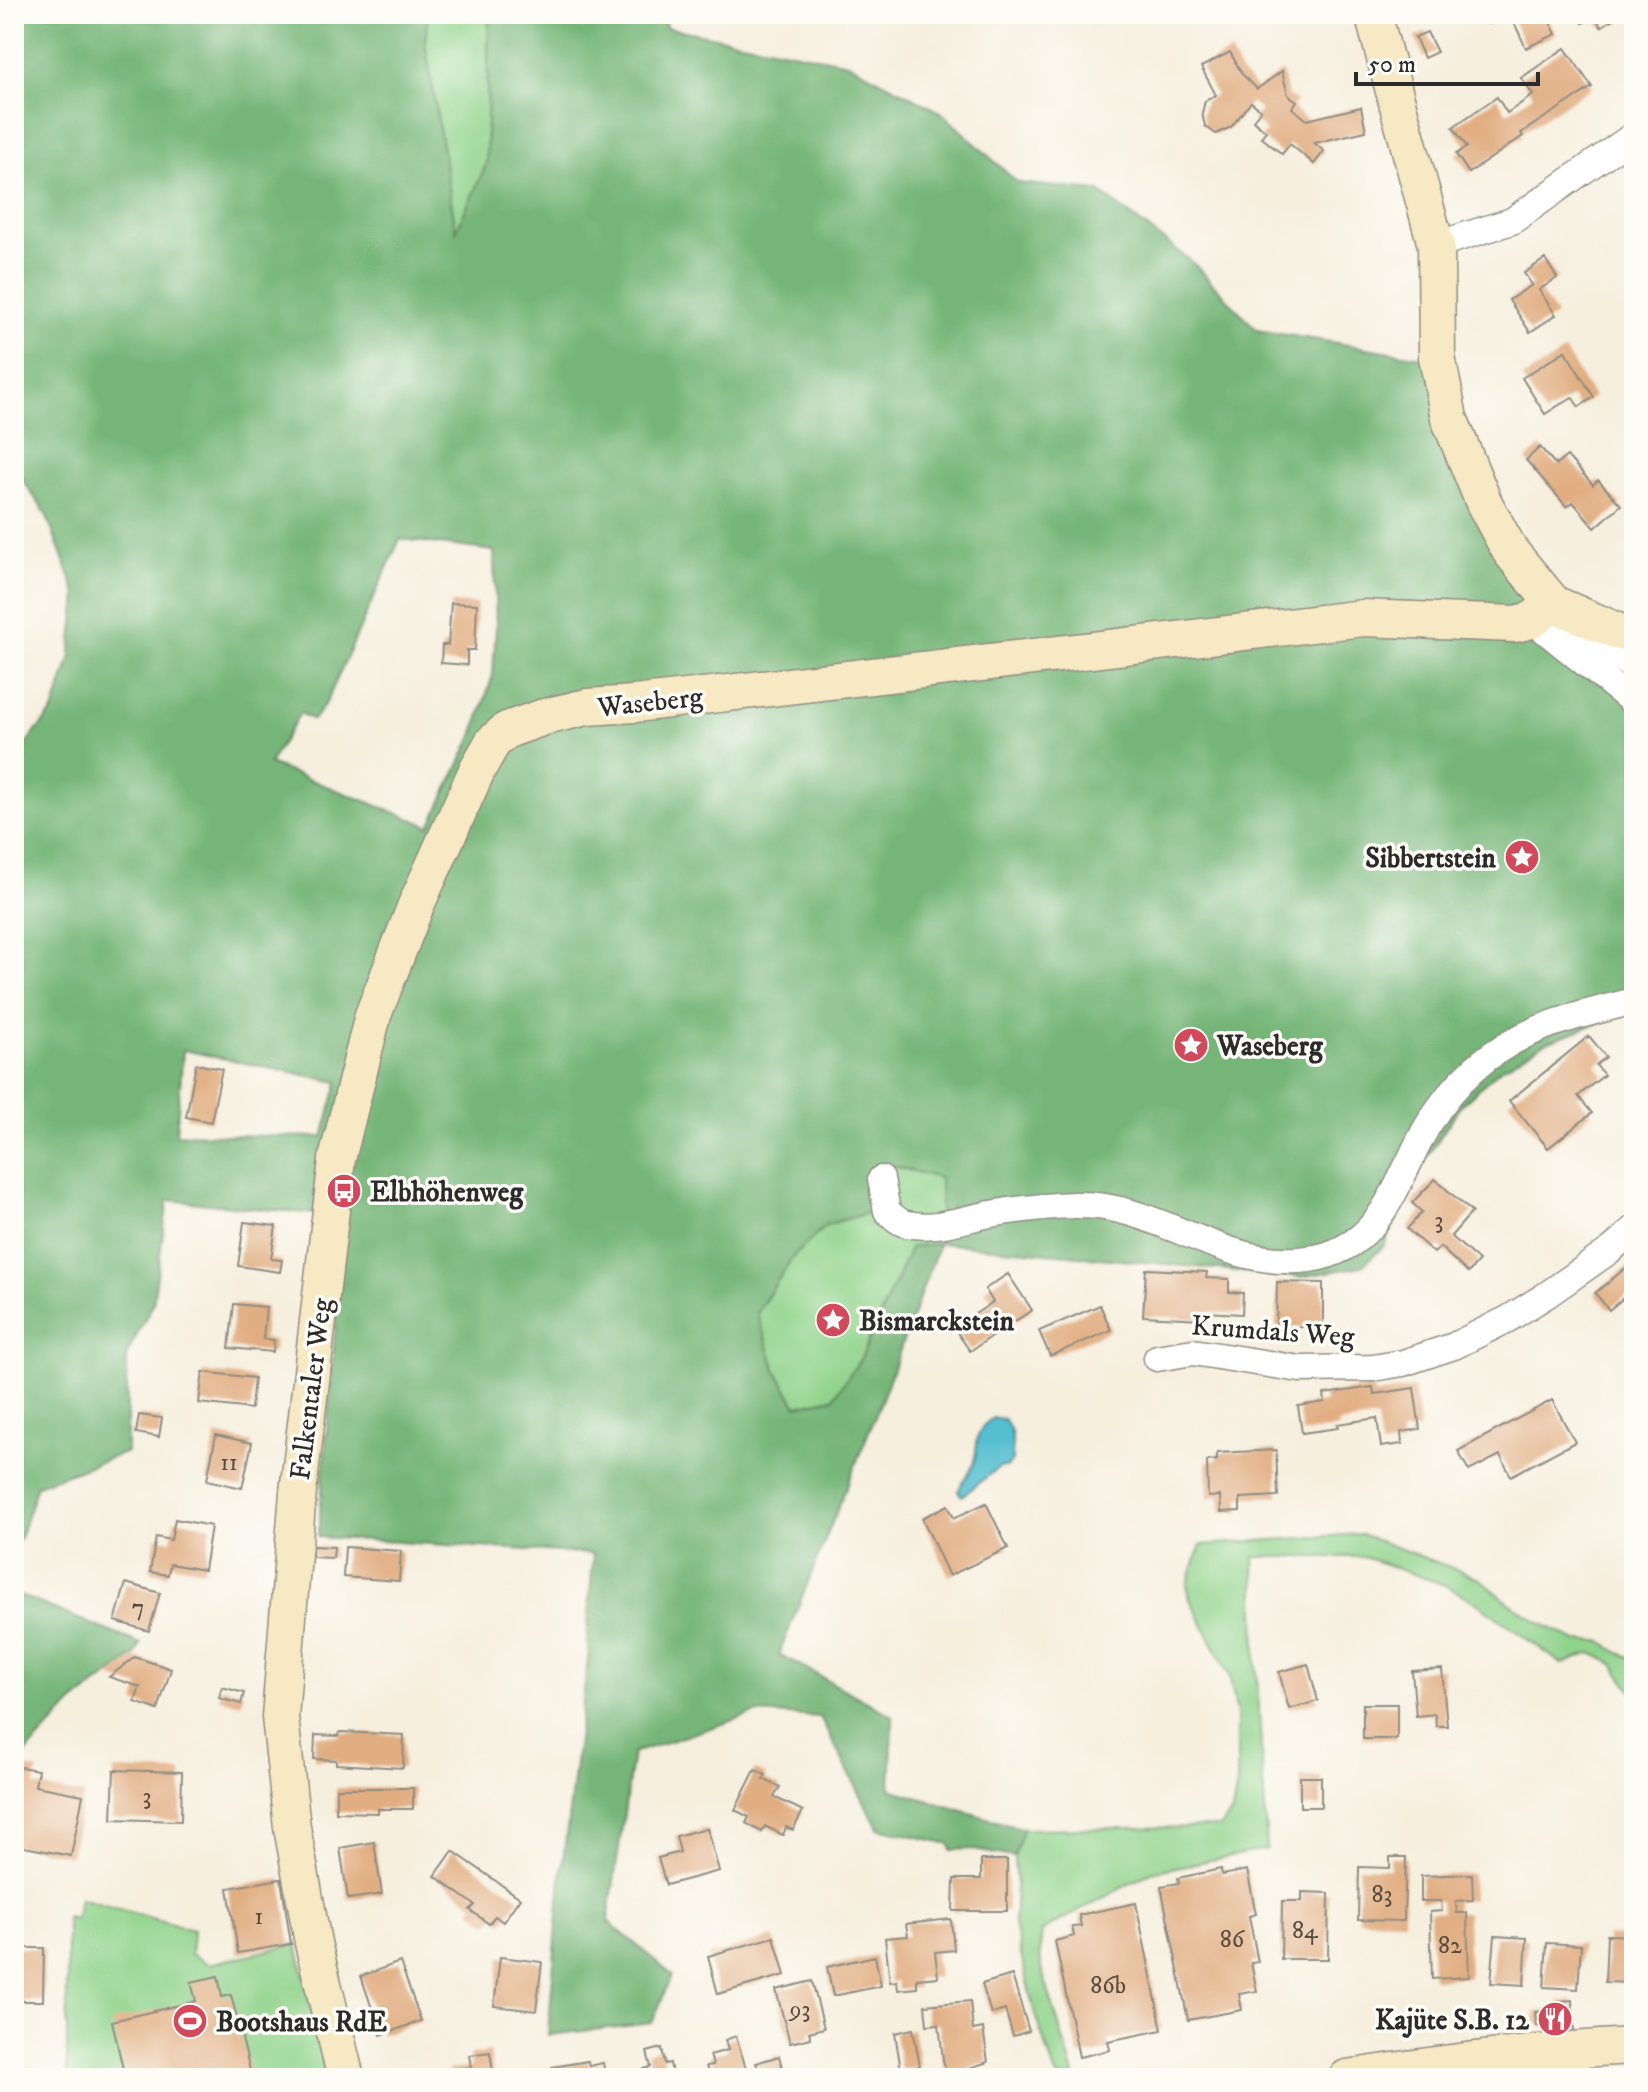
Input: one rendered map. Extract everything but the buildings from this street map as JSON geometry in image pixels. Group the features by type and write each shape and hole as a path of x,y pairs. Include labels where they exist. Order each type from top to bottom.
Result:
{"street":[{"path":"1373,14 1436,245 1437,357 1449,418 1484,503 1543,612 1634,703"},
{"path":"1436,245 1512,221 1634,135"},
{"path":"1543,612 1634,635"},
{"path":"1543,612 1634,668"},
{"name":"Waseberg","path":"507,730 587,707 635,704 1363,618 1515,624 1543,612"},
{"name":"Falkentaler Weg","path":"346,2078 313,1943 292,1827 280,1717 298,1492 335,1173 373,1015 416,905 478,768 493,742 507,730"},
{"path":"881,1179 887,1211 903,1224 934,1226 1023,1209 1106,1206 1213,1246 1262,1259 1297,1260 1325,1256 1339,1251 1366,1233 1381,1216 1429,1124 1449,1095 1492,1053 1545,1026 1634,1001"},
{"name":"Krumdals Weg","path":"1157,1358 1193,1352 1300,1369 1373,1368 1403,1363 1454,1346 1508,1319 1612,1249 1634,1229"},
{"path":"1347,2078 1412,2067 1582,2048 1634,2046"}],"green space":[{"path":"14,14 428,14 425,42 456,231 486,165 489,14 667,14 665,27 848,63 941,112 1018,183 1098,191 1191,261 1257,330 1427,358 1484,524 1634,674 1634,1013 1614,1017 1547,1042 1499,1070 1461,1105 1423,1163 1384,1246 1362,1266 1301,1277 940,1243 940,1178 886,1164 874,1211 826,1225 792,1258 757,1313 776,1370 797,1406 833,1398 861,1358 911,1247 939,1244 880,1404 779,1654 893,1716 890,1789 1023,1829 1014,1857 968,1849 951,1850 950,1844 878,1828 820,1717 756,1713 633,1753 608,1921 672,1975 652,2023 548,2035 561,1877 589,1651 587,1639 593,1554 318,1537 344,1223 315,1214 168,1200 153,1303 127,1354 127,1452 37,1485 14,1548 14,758 53,711 70,660 77,595 46,514 14,471","holes":["400,539 494,551 496,628 493,675 473,736 430,826 269,764 300,713 313,720 327,701","183,1050 338,1082 323,1137 176,1134"]},
{"path":"428,14 489,14 486,165 456,232 425,42"},
{"path":"886,1164 940,1178 940,1243 911,1247 861,1358 833,1398 797,1406 776,1370 757,1313 792,1258 826,1225 874,1211"},
{"path":"1360,1534 1479,1578 1540,1623 1576,1641 1602,1641 1634,1659 1634,1693 1612,1663 1591,1653 1562,1664 1477,1603 1445,1585 1364,1557 1254,1557 1256,1660 1267,1849 1151,1872 1042,1931 1041,1967 1075,2078 1057,2078 1035,2015 1014,1925 1014,1857 1023,1829 1220,1827 1232,1813 1237,1784 1237,1714 1230,1677 1190,1599 1187,1584 1201,1545"},
{"path":"14,1593 141,1644 135,1655 73,1703 14,1766"},
{"name":"Bootshaus RdE","path":"80,1898 193,1930 191,1954 209,1964 297,1944 326,2078 67,2078 67,1917 75,1919"}],"water":[{"path":"993,1418 1003,1419 1010,1429 1012,1461 1007,1467 999,1467 962,1496 958,1491 974,1461 978,1435"}],"place":[{"name":"Sibbertstein","path":"1522,857"},
{"name":"Waseberg","path":"1191,1045"},
{"name":"Elbhöhenweg","path":"344,1191"},
{"name":"Bismarckstein","path":"833,1320"},
{"name":"Kajüte S.B. 12","path":"1555,2019"},
{"name":"Bootshaus RdE","path":"190,2021"}]}
